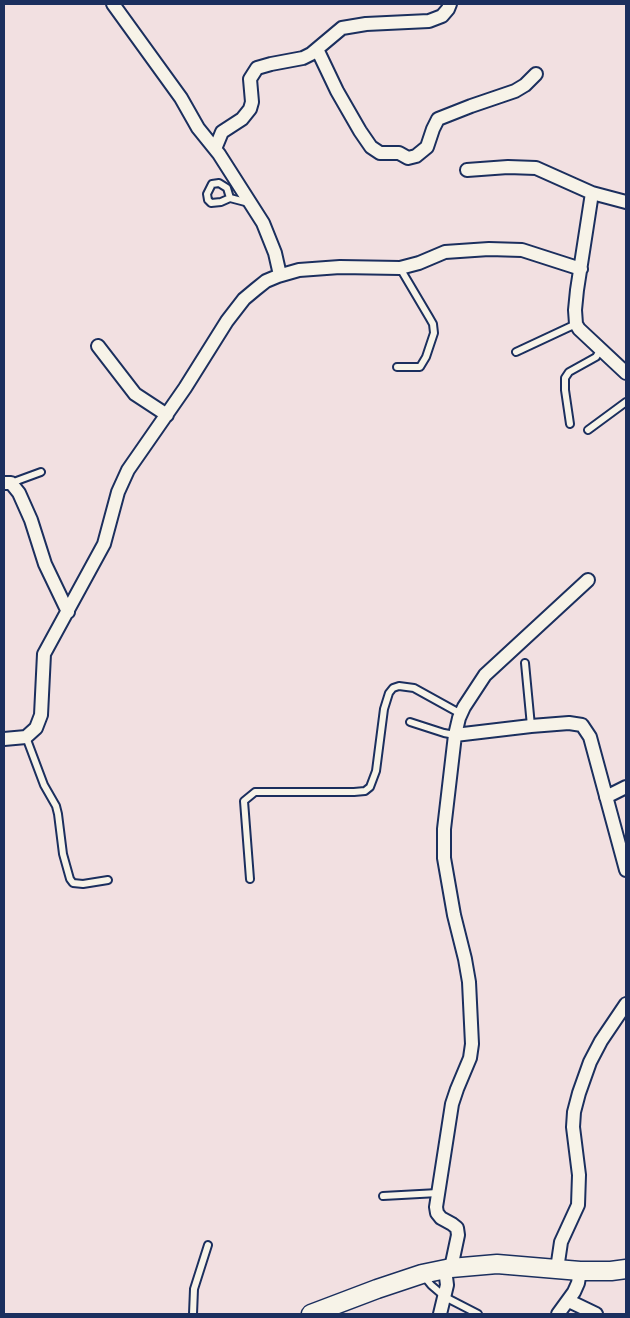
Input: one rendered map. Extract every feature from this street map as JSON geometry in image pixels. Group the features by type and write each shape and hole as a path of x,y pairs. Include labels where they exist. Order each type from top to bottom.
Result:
{"main road":[{"path":"311,1314 422,1274 448,1269 497,1264 580,1271 626,1269"}],"street":[{"path":"113,4 182,98 198,128 215,149 266,228 280,275"},
{"path":"215,149 222,132 242,119 250,109 252,102 250,79 257,68 303,58 342,28 366,24 430,21 442,16 450,4"},
{"path":"317,49 337,91 371,147 380,153 399,153 408,158 416,156 428,148 433,128 438,119 515,91 525,85 536,74"},
{"path":"467,170 508,167 536,168 592,194 626,202"},
{"path":"592,194 575,310 576,324 626,373"},
{"path":"4,739 26,737 36,728 41,714 44,654 104,544 122,481 232,314 256,289 266,281 299,270 340,267 400,268 419,263 444,252 489,248 522,250 581,269"},
{"path":"98,346 135,394 167,414"},
{"path":"7,483 19,493 31,520 45,564 68,612"},
{"path":"440,1314 448,1285 448,1269 458,1235 457,1228 441,1218 437,1213 436,1207 452,1104 470,1058 472,1044 466,967 444,858 444,829 455,735 461,714 476,689 495,665 588,580"},
{"path":"455,735 569,723 582,725 590,737 626,870"},
{"path":"606,797 626,788"},
{"path":"557,1269 561,1242 578,1205 578,1175 573,1127 578,1092 601,1041 626,1004"},
{"path":"558,1314 569,1300 578,1283 580,1271"},
{"path":"569,1300 596,1314"}],"lane":[{"path":"230,198 250,203"},
{"path":"397,367 420,367 426,357 434,333 433,324 400,268"},
{"path":"516,352 576,324"},
{"path":"570,424 565,378 569,372 596,358 601,349"},
{"path":"588,430 626,402"},
{"path":"7,483 41,472"},
{"path":"525,663 531,726"},
{"path":"250,879 244,801 255,792 354,792 370,787 376,771 384,709 389,693 393,688 406,686 414,688 461,714"},
{"path":"410,722 444,734 455,735"},
{"path":"26,737 44,785 56,806 63,854 70,879 73,882 83,884 108,880"},
{"path":"383,1196 438,1193"},
{"path":"193,1314 194,1289 208,1245"},
{"path":"422,1274 445,1297 478,1314"}]}
